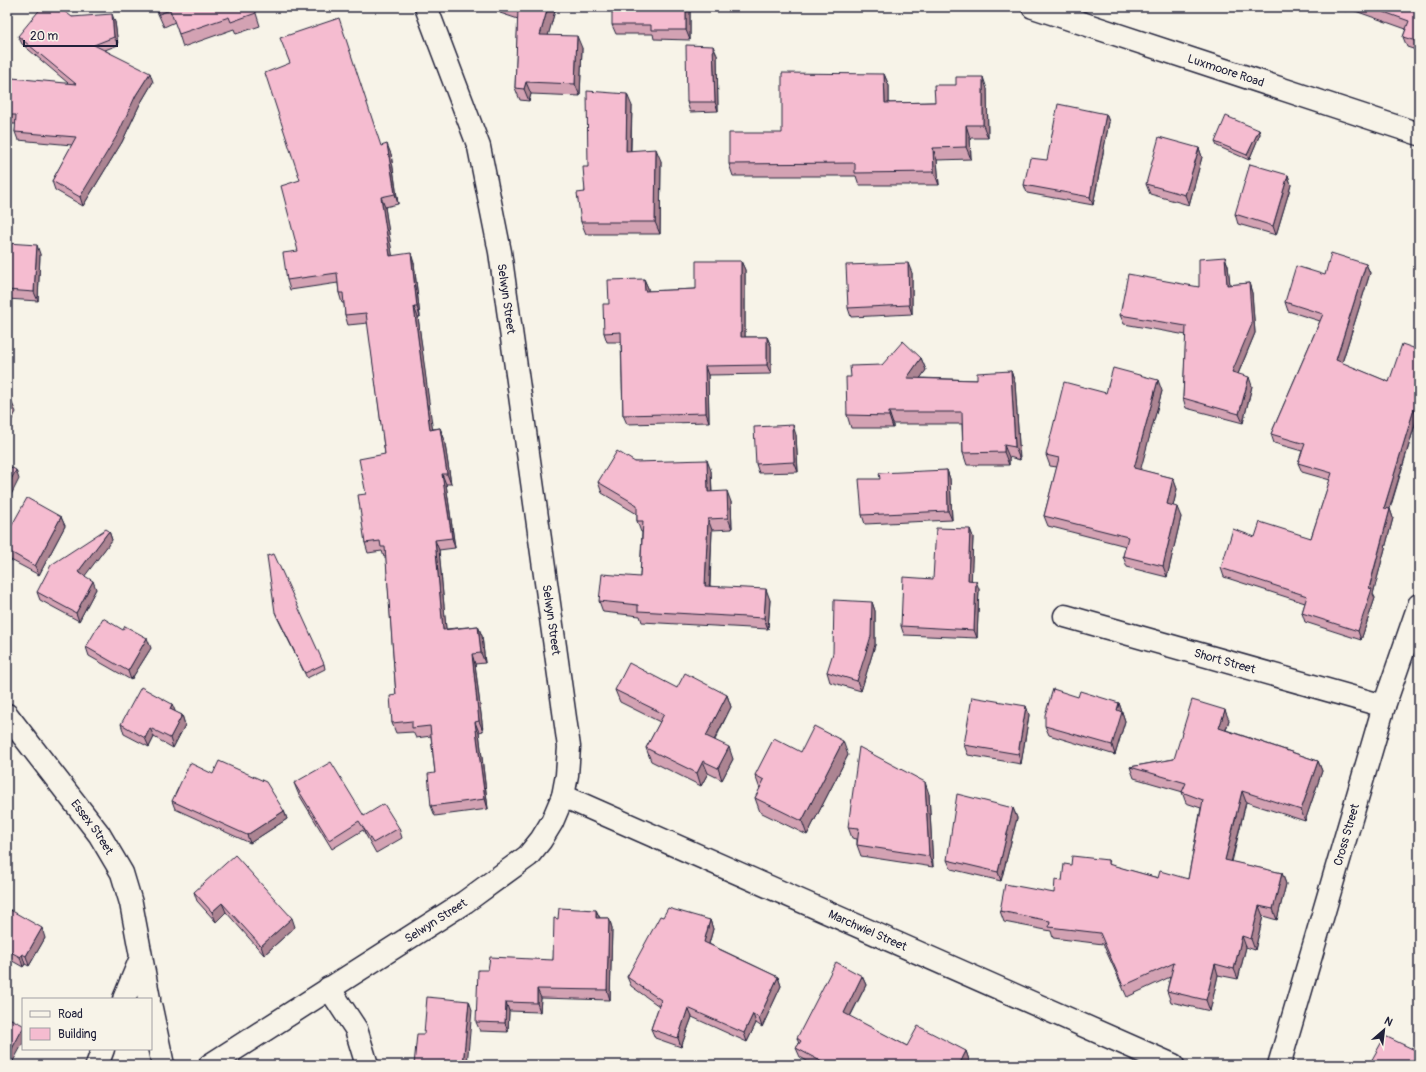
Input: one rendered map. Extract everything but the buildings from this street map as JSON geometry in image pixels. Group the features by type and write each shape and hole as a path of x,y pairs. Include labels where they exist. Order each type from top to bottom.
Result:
{"street":[{"name":"Selwyn Street","path":"210,1065 465,902 528,856 541,840 552,822 563,796 568,775 569,747 500,252 480,147 426,7"},
{"name":"Luxmoore Road","path":"1033,7 1419,134"},
{"name":"Cross Street","path":"1279,1065 1384,706 1419,605"},
{"name":"Short Street","path":"1065,616 1384,706"},
{"name":"Essex Street","path":"7,714 99,834 122,874 131,903 149,998"},
{"name":"Marchwiel Street","path":"563,796 1136,1058 1173,1065"},
{"path":"124,998 141,958"},
{"path":"329,988 356,1029 367,1065"},
{"path":"152,1013 163,1065"},
{"path":"97,1065 103,1050"}]}
